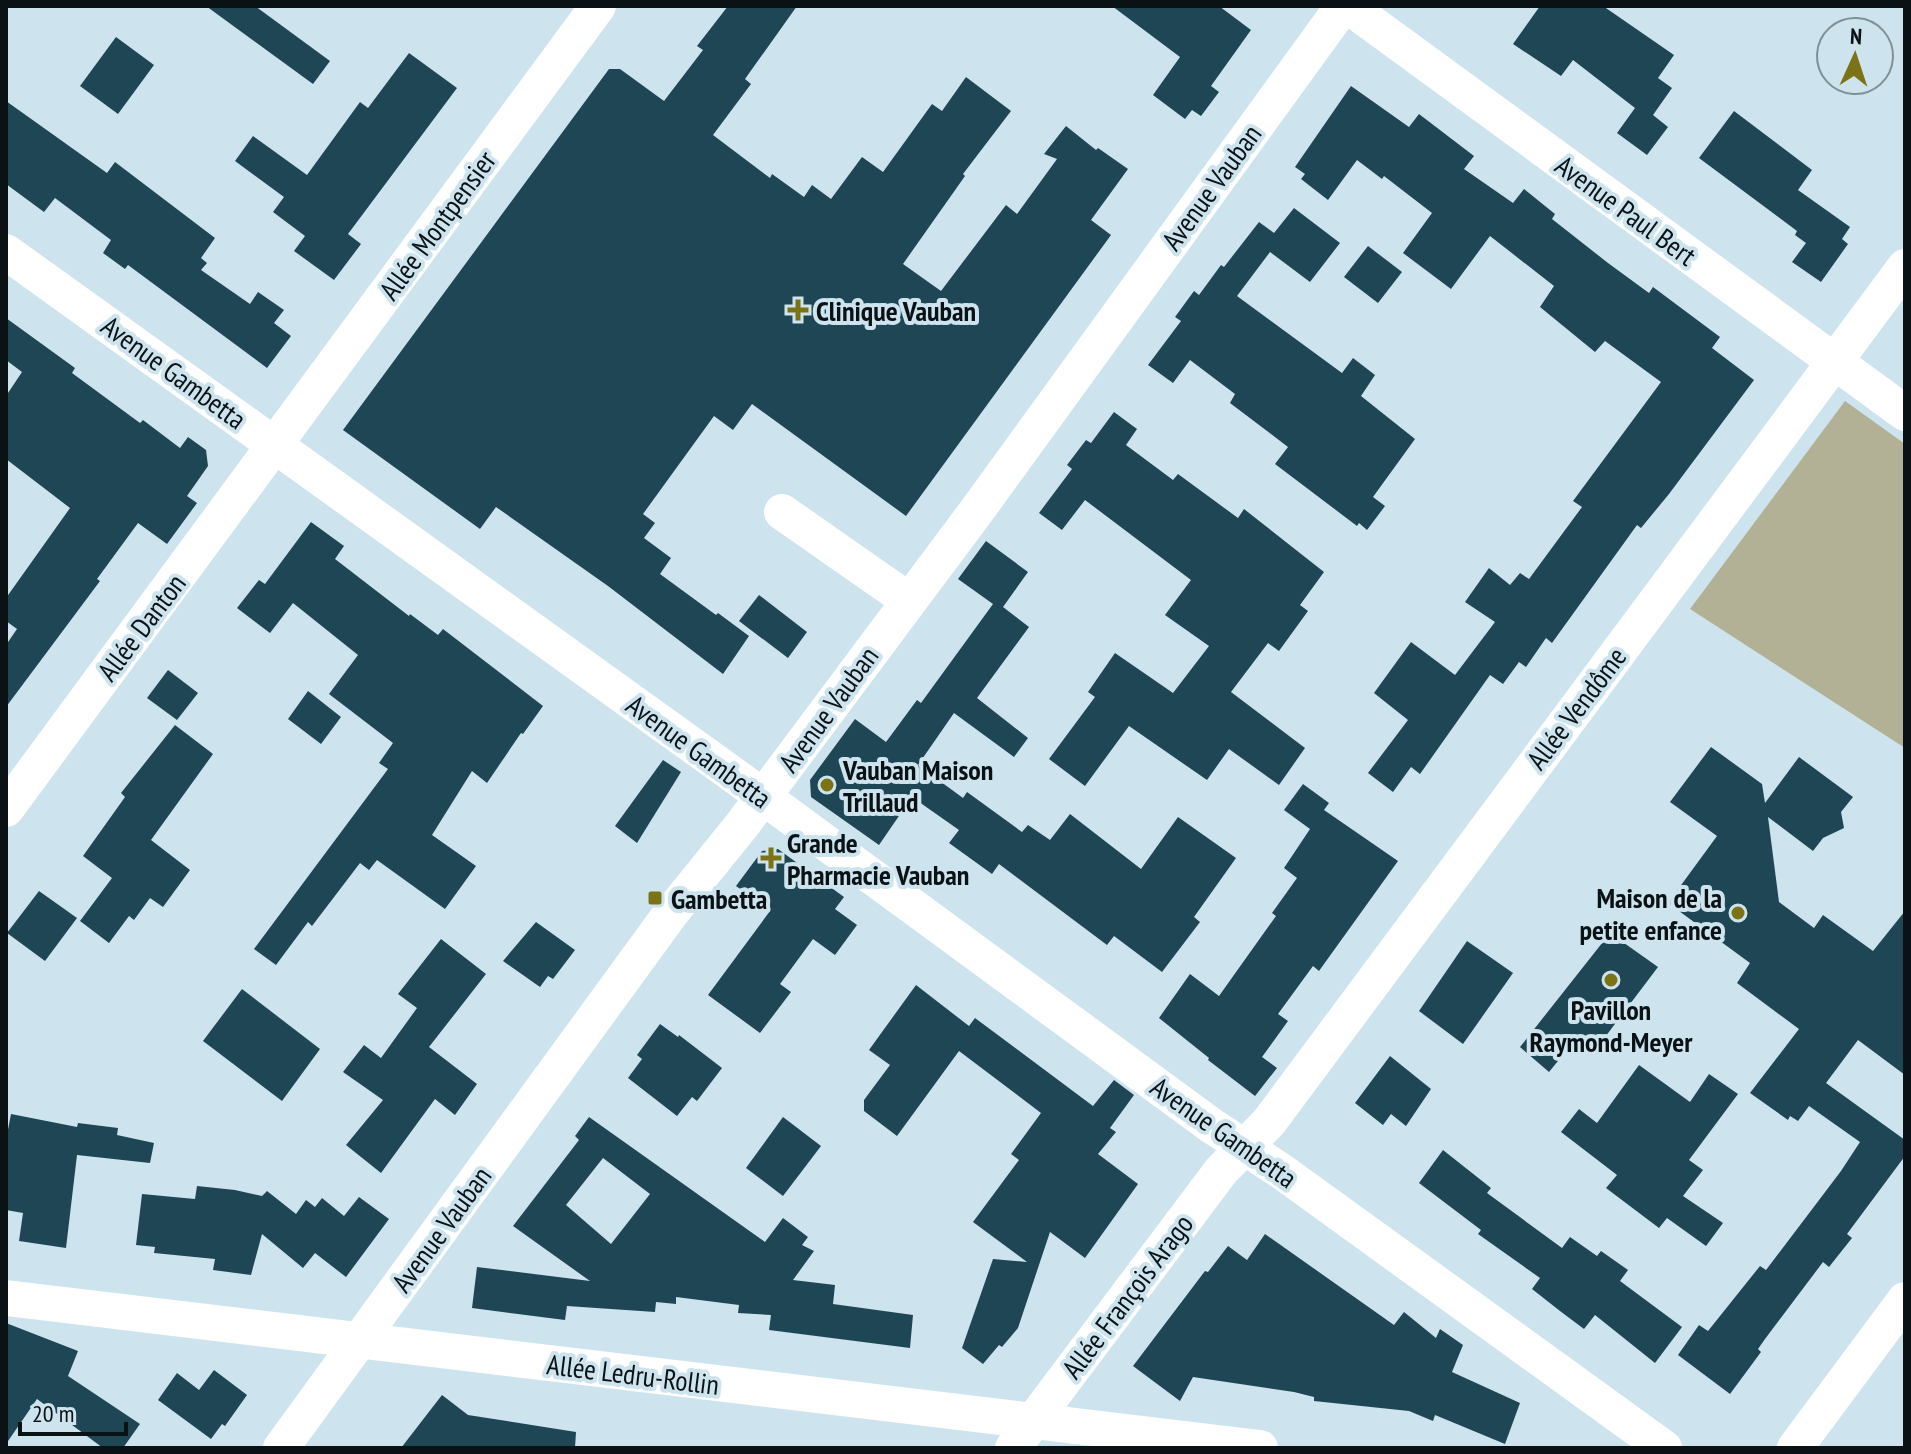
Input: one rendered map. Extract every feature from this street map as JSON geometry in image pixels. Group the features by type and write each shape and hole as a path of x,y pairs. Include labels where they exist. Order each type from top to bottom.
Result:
{"street":[{"name":"Allée Montpensier","path":"275,445 598,6"},
{"name":"Avenue Paul Bert","path":"1345,6 1905,413"},
{"name":"Avenue Vauban","path":"281,1448 671,913 763,797 978,509 1345,6"},
{"name":"Avenue Gambetta","path":"6,252 763,797 1212,1126 1664,1448"},
{"name":"Allée Vendôme","path":"1246,1148 1278,1110 1832,361 1905,267"},
{"name":"Allée Danton","path":"6,809 275,445"},
{"path":"782,512 908,600"},
{"name":"Allée François Arago","path":"1023,1434 1221,1171 1246,1148"},
{"name":"Allée Ledru-Rollin","path":"6,1298 360,1341 1023,1434 1260,1448"},
{"path":"1795,1448 1905,1300"}],"shaded area":[{"path":"1845,401 1905,444 1905,748 1690,609"}],"building":[{"path":"206,6 255,6 330,61 313,84"},
{"name":"Clinique Vauban","path":"728,6 797,6 745,79 751,84 713,135 770,178 772,174 804,197 812,185 831,199 862,157 883,172 932,104 942,111 966,77 1011,111 963,174 965,176 903,264 941,291 1006,205 1017,214 1057,159 1044,154 1066,126 1096,150 1098,148 1128,169 1091,220 1111,235 906,516 752,404 733,430 714,416 643,514 655,523 644,538 671,558 660,574 749,636 723,674 608,586 496,507 480,529 343,430 609,69 620,69 664,101 703,50 697,46"},
{"path":"1112,6 1219,6 1251,30 1211,86 1219,92 1201,116 1192,110 1185,119 1153,95 1180,57"},
{"path":"1540,6 1603,6 1674,55 1658,78 1672,88 1653,115 1668,127 1647,155 1617,133 1635,108 1573,60 1561,76 1513,44"},
{"path":"116,37 154,65 118,114 80,86"},
{"path":"409,53 457,88 348,234 361,244 334,280 294,251 305,236 273,212 284,197 235,161 253,136 307,175 360,102 368,108"},
{"path":"1351,86 1409,127 1419,114 1474,156 1464,169 1513,203 1524,189 1555,214 1552,219 1608,263 1649,293 1653,287 1720,337 1712,348 1754,380 1669,494 1641,528 1637,525 1552,643 1546,638 1526,667 1519,662 1503,684 1490,675 1420,774 1411,767 1393,792 1368,773 1408,720 1374,693 1411,642 1455,675 1495,622 1465,602 1489,568 1510,585 1520,573 1529,579 1582,507 1573,501 1661,382 1605,341 1595,352 1540,307 1554,286 1490,236 1451,289 1403,253 1432,213 1384,176 1382,179 1357,160 1328,200 1301,179 1305,174 1295,167"},
{"path":"6,101 107,173 115,162 215,238 201,258 207,263 201,270 250,304 258,292 284,310 274,323 291,336 267,368 128,265 125,269 103,253 111,240 55,198 44,212 6,184"},
{"path":"1734,111 1812,170 1798,190 1850,227 1842,239 1848,244 1821,282 1792,262 1806,243 1795,235 1797,231 1699,158"},
{"path":"1294,208 1340,243 1310,282 1270,252 1237,296 1342,373 1353,358 1375,375 1361,396 1415,439 1373,497 1385,506 1367,530 1359,523 1357,526 1275,464 1288,447 1230,403 1235,394 1190,360 1173,383 1148,365 1181,321 1175,317 1194,291 1199,295 1259,222 1274,233"},
{"path":"1368,246 1402,272 1378,303 1344,277"},
{"path":"6,318 75,368 72,373 140,423 143,420 180,448 188,437 206,450 208,466 187,496 197,503 167,544 138,523 97,579 100,581 6,707 6,645 17,629 6,621 6,598 70,508 6,459 6,396 22,372 6,360"},
{"path":"1114,412 1137,429 1126,445 1173,480 1178,474 1238,518 1244,509 1324,572 1300,605 1308,611 1279,651 1268,643 1231,692 1305,748 1279,785 1229,749 1207,780 1129,726 1085,786 1049,759 1095,697 1088,692 1115,653 1173,693 1209,646 1165,615 1191,580 1085,500 1062,530 1039,513 1072,469 1067,465 1086,440 1091,443"},
{"path":"311,522 344,546 335,559 438,635 443,629 543,706 487,783 472,771 432,835 476,866 445,909 377,860 369,870 360,863 312,926 308,922 276,965 254,949 388,769 379,763 393,743 329,694 358,655 293,603 270,633 237,608 259,580 265,584"},
{"path":"986,541 1028,572 1003,607 1029,627 977,698 1028,738 1014,757 954,713 918,765 963,798 967,792 1022,832 1028,825 1050,840 1070,814 1141,869 1178,817 1236,858 1194,917 1200,922 1162,972 1114,936 1107,945 999,864 992,874 949,843 959,830 912,797 879,845 811,797 810,780 855,719 886,742 917,700 921,703 993,604 958,579"},
{"path":"759,595 807,632 788,658 739,621"},
{"path":"168,670 198,693 177,720 147,698"},
{"path":"308,691 341,717 321,744 288,719"},
{"path":"175,725 213,754 151,840 190,870 163,907 150,898 134,920 129,916 109,943 80,921 112,878 83,856 125,797 121,793"},
{"path":"1711,747 1762,784 1765,803 1799,757 1853,797 1841,812 1844,828 1823,838 1813,851 1768,817 1779,902 1814,928 1823,915 1873,951 1905,911 1905,1075 1858,1040 1826,1083 1905,1140 1905,1156 1847,1234 1852,1238 1829,1267 1823,1262 1765,1339 1758,1349 1761,1352 1730,1394 1678,1355 1699,1325 1708,1331 1760,1266 1766,1270 1860,1142 1809,1106 1798,1121 1790,1116 1788,1120 1750,1093 1799,1029 1737,983 1750,963 1668,903 1717,836 1670,802"},
{"path":"663,760 681,772 637,843 615,826"},
{"path":"1303,784 1329,803 1324,810 1398,861 1319,971 1313,966 1278,1014 1288,1021 1262,1057 1277,1068 1255,1096 1159,1018 1190,974 1219,996 1276,916 1272,913 1297,878 1284,868 1310,829 1284,810"},
{"path":"778,849 844,897 835,909 857,925 835,955 813,939 780,984 791,992 760,1033 708,995 770,911 736,886 762,851"},
{"path":"39,891 77,918 45,961 7,933"},
{"path":"536,922 575,950 553,979 548,976 540,987 503,961"},
{"path":"1610,933 1658,967 1593,1053 1575,1040 1549,1072 1520,1047"},
{"path":"441,939 486,974 429,1047 477,1084 455,1115 435,1099 381,1173 346,1145 383,1100 343,1072 364,1045 381,1058 417,1008 398,994"},
{"path":"1467,941 1513,973 1463,1044 1419,1011"},
{"path":"916,985 969,1026 975,1018 1093,1106 1114,1080 1134,1095 1110,1128 1116,1132 1098,1154 1138,1184 1085,1258 1050,1232 1018,1328 983,1364 962,1348 993,1259 1027,1262 973,1222 1019,1160 1011,1154 1041,1113 959,1051 897,1136 864,1111 864,1100 890,1065 869,1050"},
{"path":"242,989 320,1049 282,1101 203,1041"},
{"path":"660,1024 722,1068 697,1101 692,1097 677,1116 628,1078 642,1059 637,1055"},
{"path":"1390,1056 1431,1089 1406,1126 1391,1114 1383,1125 1355,1103"},
{"path":"1639,1065 1690,1102 1709,1074 1738,1094 1689,1160 1703,1170 1683,1196 1723,1223 1706,1246 1667,1218 1659,1228 1606,1188 1617,1175 1561,1132 1579,1109 1597,1123"},
{"path":"11,1114 77,1127 78,1123 118,1128 117,1135 154,1143 150,1163 77,1155 66,1248 19,1241 23,1213 6,1210 6,1140"},
{"path":"589,1117 765,1242 783,1218 808,1237 802,1245 814,1251 793,1280 835,1285 833,1304 913,1315 910,1348 769,1330 771,1315 738,1313 739,1305 676,1297 676,1304 656,1302 655,1312 567,1306 565,1320 472,1308 477,1267 590,1281 513,1226 579,1140 575,1136","holes":["603,1158 650,1194 611,1244 566,1205"]},
{"path":"783,1117 821,1146 783,1196 746,1168"},
{"path":"1443,1150 1491,1188 1487,1193 1562,1248 1570,1237 1597,1256 1601,1251 1628,1270 1620,1281 1682,1327 1655,1363 1595,1315 1584,1329 1560,1311 1532,1289 1540,1278 1478,1234 1481,1230 1419,1183"},
{"path":"197,1186 262,1196 267,1191 296,1214 306,1200 315,1207 322,1198 344,1216 359,1197 389,1219 346,1277 315,1253 303,1268 262,1234 251,1275 213,1270 215,1259 154,1253 155,1247 136,1245 142,1194 195,1199"},
{"path":"1265,1234 1394,1325 1404,1312 1436,1338 1440,1329 1463,1345 1452,1372 1520,1403 1505,1444 1435,1415 1433,1421 1409,1411 1314,1401 1314,1397 1294,1392 1193,1377 1180,1401 1133,1366 1205,1271 1208,1272 1228,1246 1247,1260"},
{"path":"6,1323 78,1351 68,1376 140,1424 123,1448 103,1448 37,1399 6,1444"},
{"path":"214,1370 247,1395 225,1426 222,1424 211,1439 158,1400 177,1373 199,1390"},
{"path":"442,1395 468,1415 576,1432 575,1448 401,1448"}],"place":[{"name":"Clinique Vauban","path":"798,310"},
{"name":"Vauban Maison Trillaud","path":"827,785"},
{"name":"Grande Pharmacie Vauban","path":"771,858"},
{"name":"Gambetta","path":"655,898"},
{"name":"Maison de la petite enfance","path":"1738,913"},
{"name":"Pavillon Raymond-Meyer","path":"1611,980"}]}
